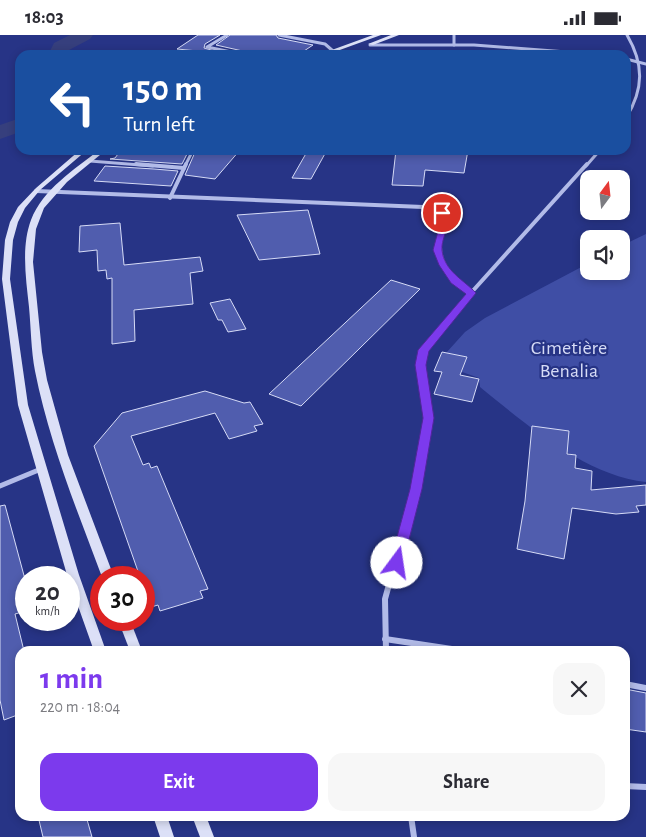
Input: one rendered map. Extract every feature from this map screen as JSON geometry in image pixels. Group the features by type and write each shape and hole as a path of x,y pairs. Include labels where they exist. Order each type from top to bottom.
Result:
{"street":[{"path":"222,50 207,47 227,35"},
{"path":"279,35 325,44 332,50"},
{"path":"302,39 308,35"},
{"path":"336,50 378,35"},
{"path":"356,50 396,35"},
{"path":"454,35 454,45"},
{"path":"627,35 640,55 643,76 640,93 631,112"},
{"path":"370,45 454,45 530,50"},
{"path":"631,60 646,64"},
{"path":"78,155 36,191 22,207 14,222 6,279 23,405 73,575 98,646"},
{"path":"98,155 45,200 34,220 30,244 30,282 41,378 66,468 104,566"},
{"path":"170,198 191,155"},
{"path":"386,646 385,599 416,489 428,418 420,365 424,350 471,293 595,155"},
{"path":"90,161 184,169"},
{"path":"36,191 170,198 407,205 435,210 442,213 445,220 438,250 443,265 455,281 471,293"},
{"path":"0,486 42,469"},
{"path":"128,631 134,646"},
{"path":"385,639 432,646"},
{"path":"630,685 646,688"},
{"path":"630,786 646,787"},
{"path":"162,821 167,837"},
{"path":"201,821 207,837"},
{"path":"412,821 414,837"}],"green space":[{"name":"Cimetière Benalia","path":"646,234 646,482 601,470 579,459 537,432 498,402 480,387 479,378 437,363 465,332 485,318 580,268 580,280 630,280 630,242"}],"building":[{"path":"198,35 220,35 205,44 204,48 211,50 177,49"},
{"path":"230,35 276,35 278,38 313,45 306,50 238,50 216,45"},
{"path":"117,155 186,155 182,164 110,159 115,158"},
{"path":"194,155 236,155 215,179 185,175"},
{"path":"305,155 324,155 311,179 292,178"},
{"path":"395,155 467,155 464,173 425,170 423,186 392,185"},
{"path":"105,166 178,171 171,186 94,181"},
{"path":"308,210 320,254 259,260 237,215"},
{"path":"120,223 124,265 200,257 203,271 190,273 193,304 134,310 135,341 112,344 112,278 107,279 106,270 98,271 97,250 79,252 80,226"},
{"path":"391,280 420,289 301,406 269,394"},
{"path":"230,299 246,329 228,332 222,320 218,320 210,303"},
{"path":"442,352 467,357 460,375 479,379 472,402 434,394 442,372 434,371"},
{"path":"205,391 244,403 250,402 263,424 254,426 257,431 229,439 215,413 131,436 143,465 149,463 151,468 157,466 208,589 200,591 203,598 160,611 158,605 155,606 155,566 136,566 94,446 122,413"},
{"path":"532,426 569,431 567,454 576,455 575,468 592,471 591,490 646,485 646,505 636,506 639,512 616,514 572,508 564,559 517,549 525,501"},
{"path":"5,505 21,566 15,566 15,631 19,631 23,646 15,646 15,716 4,720 0,700 0,506"},
{"path":"630,690 646,693 646,732 630,730"},
{"path":"39,821 87,821 92,837 43,837"}],"waterway":[{"path":"60,50 61,47 84,35"},
{"path":"0,132 15,127"}],"route":[{"path":"397,563 416,489 428,418 428,404 422,386 420,365 424,350 471,293 455,281 443,265 438,250 445,220 442,213"}]}
